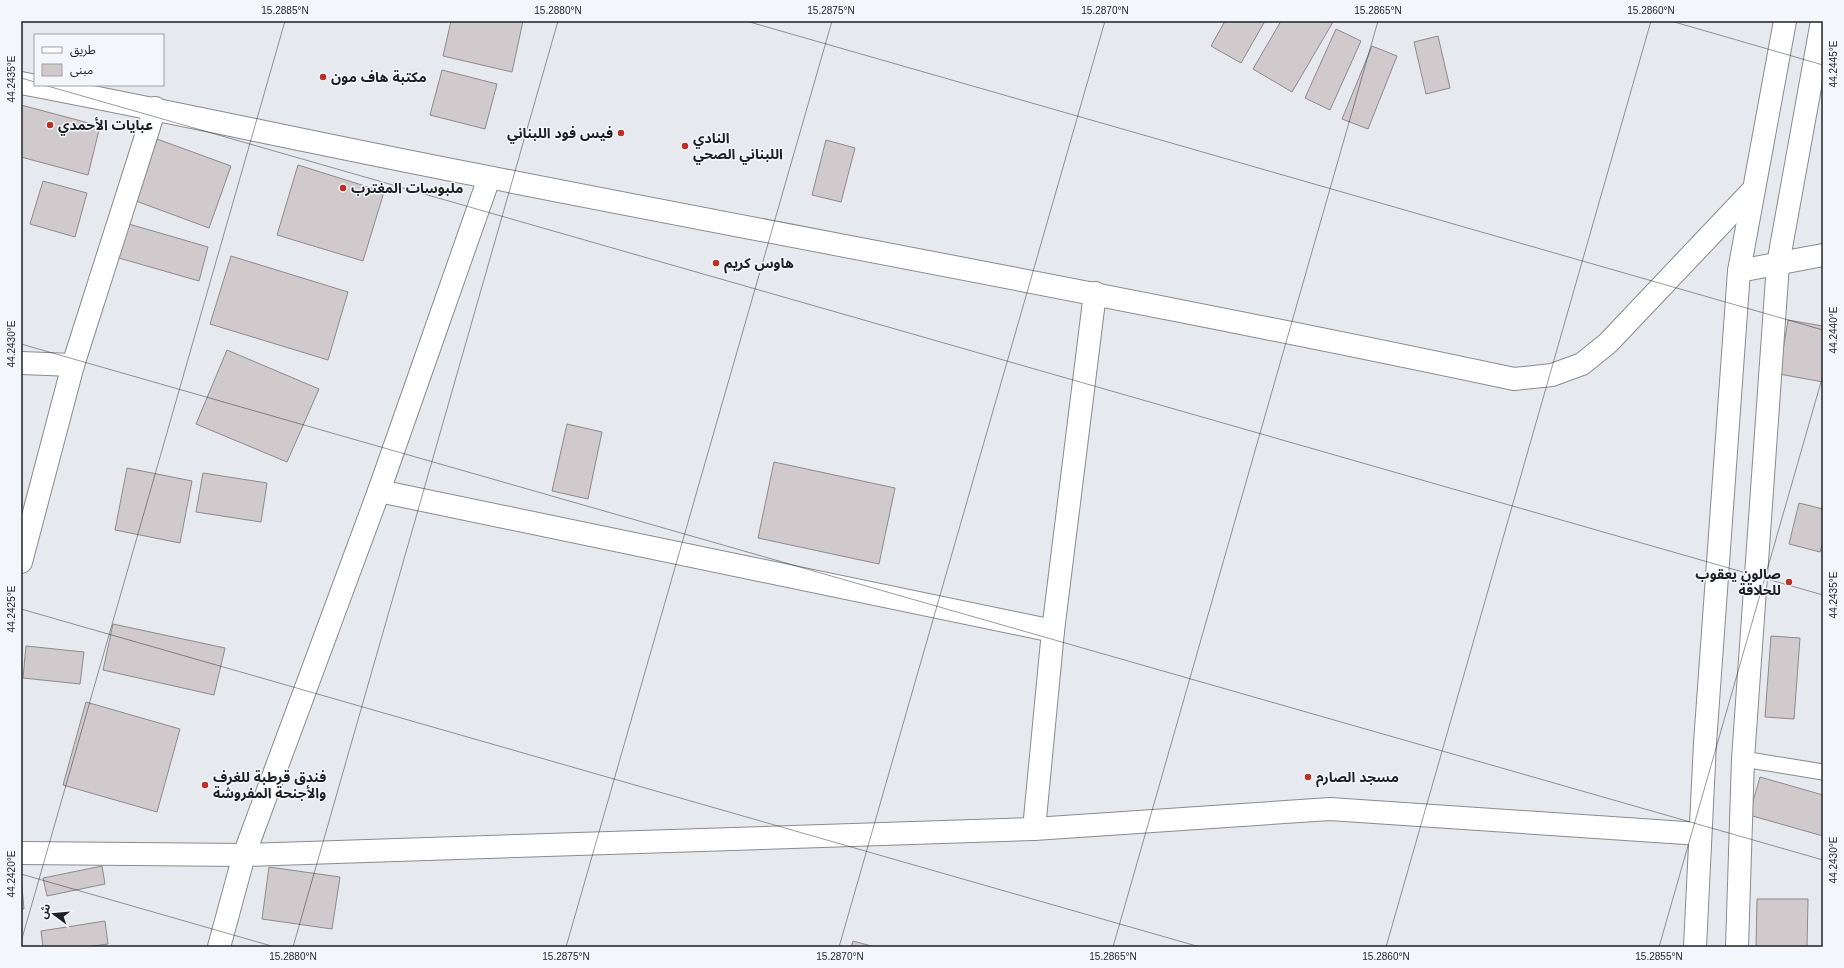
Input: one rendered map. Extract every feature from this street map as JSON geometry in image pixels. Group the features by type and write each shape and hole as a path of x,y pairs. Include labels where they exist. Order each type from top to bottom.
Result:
{"street":[{"path":"1695,947 1700,834 1725,448 1739,271 1785,21"},
{"path":"1737,947 1743,759 1778,264 1822,21"},
{"path":"21,83 34,85"},
{"path":"37,86 155,108 489,178 1094,293 1514,379 1552,375 1582,364 1608,343 1753,190"},
{"path":"21,562 73,365 155,108"},
{"path":"219,947 244,855 379,491 489,178"},
{"path":"1739,271 1823,255"},
{"path":"1034,829 1053,631 1094,293"},
{"path":"21,363 73,365"},
{"path":"379,491 1053,631"},
{"path":"21,853 244,855 1034,829 1330,809 1700,834"}],"lane":[{"path":"1743,759 1823,772"}],"building":[{"path":"451,21 523,21 512,72 443,56"},
{"path":"1225,21 1265,21 1241,63 1211,46"},
{"path":"1281,21 1333,22 1292,92 1253,69"},
{"path":"1336,29 1361,41 1330,110 1305,98"},
{"path":"1438,36 1450,88 1426,94 1414,42"},
{"path":"1372,46 1397,56 1368,129 1342,119"},
{"path":"442,70 497,84 485,129 430,115"},
{"path":"21,105 100,126 88,175 21,157"},
{"path":"157,139 231,166 209,228 136,201"},
{"path":"826,140 855,148 841,202 812,195"},
{"path":"298,165 384,192 363,261 277,235"},
{"path":"43,181 87,193 75,237 30,224"},
{"path":"129,224 208,247 199,281 119,258"},
{"path":"231,256 348,292 328,360 210,324"},
{"path":"1788,320 1823,326 1823,382 1779,374"},
{"path":"227,350 319,389 287,462 196,424"},
{"path":"567,424 602,432 588,499 552,491"},
{"path":"774,462 895,488 879,564 758,538"},
{"path":"127,468 192,481 180,543 115,530"},
{"path":"203,473 267,483 261,522 196,512"},
{"path":"1799,503 1823,509 1823,542 1820,552 1789,544"},
{"path":"113,624 225,648 214,695 103,670"},
{"path":"1771,636 1800,638 1794,719 1765,717"},
{"path":"26,646 84,652 80,684 23,678"},
{"path":"86,702 180,729 157,812 63,785"},
{"path":"1760,777 1823,795 1823,836 1749,815"},
{"path":"102,866 105,884 47,896 43,878"},
{"path":"269,867 340,877 332,929 262,919"},
{"path":"21,877 24,909 21,909"},
{"path":"1757,899 1808,899 1807,947 1756,947"},
{"path":"105,921 108,944 86,947 43,947 41,931"},
{"path":"853,941 875,947 851,947"}],"place":[{"name":"مكتبة هاف مون","path":"323,77"},
{"name":"عبايات الأحمدي","path":"50,125"},
{"name":"فيس فود اللبناني","path":"621,133"},
{"name":"النادي اللبناني الصحي","path":"685,146"},
{"name":"ملبوسات المغترب","path":"343,188"},
{"name":"هاوس كريم","path":"716,263"},
{"name":"صالون يعقوب للحلاقة","path":"1789,582"},
{"name":"مسجد الصارم","path":"1308,777"},
{"name":"فندق قرطبة للغرف والأجنحة المفروشة","path":"205,785"}]}
